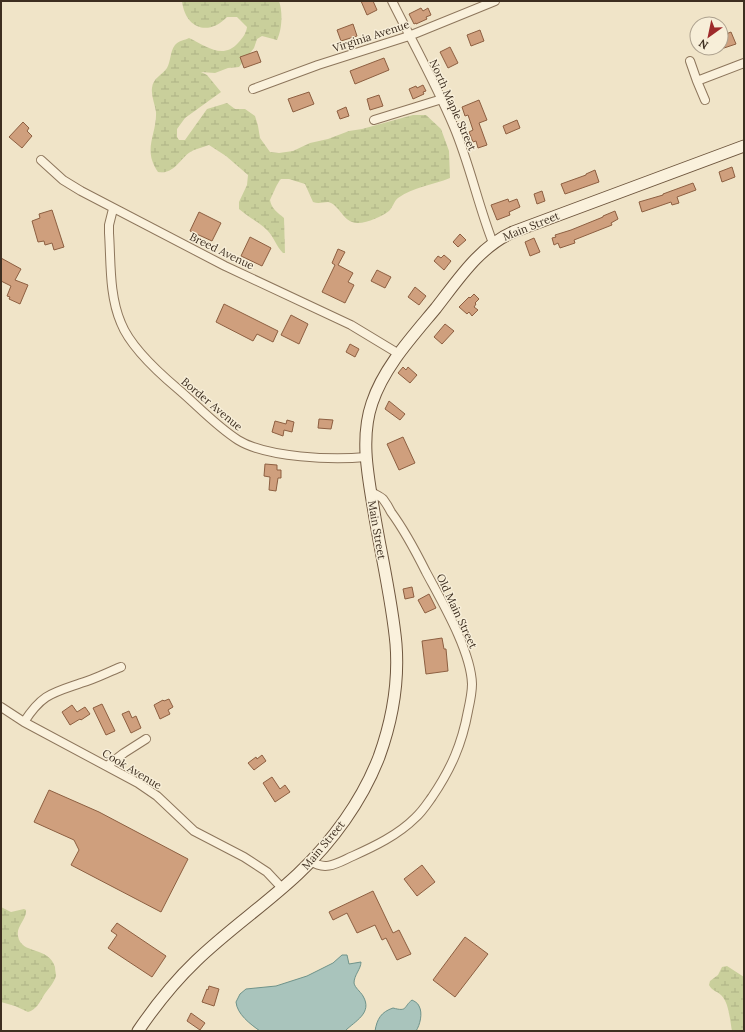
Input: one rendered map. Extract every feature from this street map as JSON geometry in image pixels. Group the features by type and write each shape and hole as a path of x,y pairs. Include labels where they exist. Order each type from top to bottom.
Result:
{"main road":[{"name":"Main Street","path":"138,1031 160,1000 194,963 225,935 282,888 322,850 347,816 368,781 382,746 393,703 396,675 396,643 370,491 365,447 366,432 372,403 384,377 399,354 473,262 493,243 513,232 744,146"}],"street":[{"name":"North Maple Street","path":"392,1 442,99 462,150 493,243"},
{"name":"Virginia Avenue","path":"253,89 318,65 409,36 495,1"},
{"path":"690,61 705,100"},
{"path":"697,81 744,63"},
{"path":"374,120 442,99"},
{"name":"Breed Avenue","path":"41,160 67,183 113,209 225,266 351,325 399,354"},
{"name":"Border Avenue","path":"113,209 109,228 113,292 121,323 132,340 163,376 215,423 240,441 260,450 317,458 350,459 366,457"},
{"name":"Old Main Street","path":"311,861 318,866 326,866 368,850 402,829 417,817 440,784 458,749 465,725 471,694 472,684 469,668 450,617 398,521 383,499 370,491"},
{"path":"24,722 38,704 52,693 82,683 121,667"},
{"name":"Cook Avenue","path":"1,707 24,722 107,766 148,790 194,831 244,857 267,872 282,888"},
{"path":"107,766 146,739"}],"green space":[{"path":"182,1 279,1 281,21 277,40 262,36 257,39 254,48 239,67 228,68 215,73 201,72 207,75 221,92 185,118 177,129 177,137 179,140 185,140 207,109 227,103 235,109 245,109 255,116 260,138 270,152 279,153 293,151 310,143 328,139 349,131 362,129 413,115 426,115 441,129 449,151 450,178 404,194 395,201 389,211 376,218 361,223 352,222 346,218 332,203 313,202 305,184 289,179 281,179 270,200 273,208 284,218 285,253 283,253 261,224 239,209 239,202 247,185 248,175 226,156 209,145 189,153 169,171 158,172 153,164 151,156 151,142 156,120 152,88 156,79 167,68 173,47 178,42 189,38 208,48 226,51 238,43 245,34 247,27 237,17 227,17 212,27 198,27 188,18"},
{"path":"1,907 11,912 24,909 26,910 18,932 20,942 29,949 47,956 52,960 55,967 56,976 54,981 38,1005 28,1012 1,1002"},
{"path":"727,966 744,977 744,1031 732,1031 729,1012 724,998 709,985 710,981 718,975 722,967"}],"water":[{"path":"342,955 347,955 349,964 361,962 354,983 366,1002 366,1007 362,1016 345,1031 260,1031 241,1015 236,1002 240,994 246,989 276,986 307,976 333,963"},
{"path":"412,1000 416,1002 421,1012 419,1026 416,1031 375,1031 378,1020 385,1012 393,1008 403,1009"}],"building":[{"path":"361,1 373,1 377,10 367,15"},
{"path":"421,8 423,11 428,8 431,15 426,17 427,19 414,24 409,14"},
{"path":"353,24 357,36 341,41 337,30"},
{"path":"480,30 484,41 471,46 467,35"},
{"path":"731,32 736,44 729,46 729,33"},
{"path":"450,47 458,63 448,68 440,52"},
{"path":"257,51 261,62 244,68 240,57"},
{"path":"384,58 389,70 355,84 350,71"},
{"path":"423,85 426,91 423,92 424,94 413,99 409,89 416,86 417,88"},
{"path":"309,92 314,104 293,112 288,99"},
{"path":"379,95 383,106 370,110 367,99"},
{"path":"479,100 487,120 479,123 487,145 478,148 476,141 473,142 469,132 473,130 468,115 465,116 462,107"},
{"path":"346,107 349,116 340,119 337,111"},
{"path":"517,120 520,128 506,134 503,126"},
{"path":"23,122 29,128 27,131 32,136 22,148 9,137"},
{"path":"732,167 735,177 722,182 719,172"},
{"path":"595,170 599,182 565,194 561,184"},
{"path":"693,183 696,190 677,197 679,203 672,205 671,202 642,212 639,202 663,195"},
{"path":"542,191 545,201 537,204 534,194"},
{"path":"508,199 509,202 517,199 520,207 509,212 510,215 497,220 491,205"},
{"path":"52,210 64,247 54,250 52,243 45,245 44,241 38,242 32,221 40,218 39,214"},
{"path":"615,211 618,219 611,223 612,225 574,240 575,243 560,248 558,243 554,245 552,238 556,237 555,235 571,230"},
{"path":"199,212 221,223 212,241 190,231"},
{"path":"460,234 466,240 458,247 453,242"},
{"path":"250,237 271,248 262,266 241,256"},
{"path":"534,238 540,252 530,256 525,242"},
{"path":"338,249 345,252 338,265 353,273 348,282 354,285 345,303 322,292 335,265 332,263"},
{"path":"444,255 451,261 444,270 434,261 438,256 441,258"},
{"path":"1,258 21,269 15,280 28,285 20,304 9,299 10,297 7,296 11,286 1,281"},
{"path":"377,270 391,277 385,288 371,281"},
{"path":"415,287 426,296 419,305 408,297"},
{"path":"474,294 479,299 475,303 476,304 474,307 478,310 472,316 469,312 467,314 459,307"},
{"path":"224,304 278,331 273,342 257,334 253,341 216,322"},
{"path":"291,315 308,324 299,344 281,335"},
{"path":"445,324 454,331 442,344 434,337"},
{"path":"350,344 359,349 355,357 346,352"},
{"path":"403,367 406,370 408,367 417,375 410,383 398,373"},
{"path":"389,401 405,414 400,420 385,409"},
{"path":"319,419 333,420 331,429 318,428"},
{"path":"287,420 294,422 292,432 284,430 283,436 272,432 275,421 286,424"},
{"path":"403,437 415,463 399,470 387,444"},
{"path":"265,464 277,465 277,470 281,470 281,478 278,478 276,491 269,490 270,477 264,476"},
{"path":"412,587 414,597 405,599 403,589"},
{"path":"429,594 436,608 425,613 418,600"},
{"path":"442,638 444,649 446,649 448,671 426,674 422,641"},
{"path":"169,699 173,707 168,710 170,714 160,719 154,705 163,700"},
{"path":"102,704 115,731 106,735 93,708"},
{"path":"72,705 77,712 85,707 90,714 70,725 62,712"},
{"path":"129,711 132,718 136,716 141,728 131,733 122,714"},
{"path":"262,755 266,761 254,770 248,763 256,757 257,759"},
{"path":"272,777 280,789 285,785 290,792 275,802 263,783"},
{"path":"49,790 99,812 188,859 161,912 71,865 79,850 74,840 34,822"},
{"path":"422,865 435,882 417,896 404,879"},
{"path":"373,891 393,933 399,930 411,954 397,960 386,938 382,940 375,925 357,933 347,913 333,920 329,912"},
{"path":"117,923 166,956 152,977 108,948 117,935 111,931"},
{"path":"465,937 488,954 455,997 433,980"},
{"path":"209,986 219,989 214,1006 202,1002"},
{"path":"191,1013 205,1023 200,1030 187,1021"}]}
